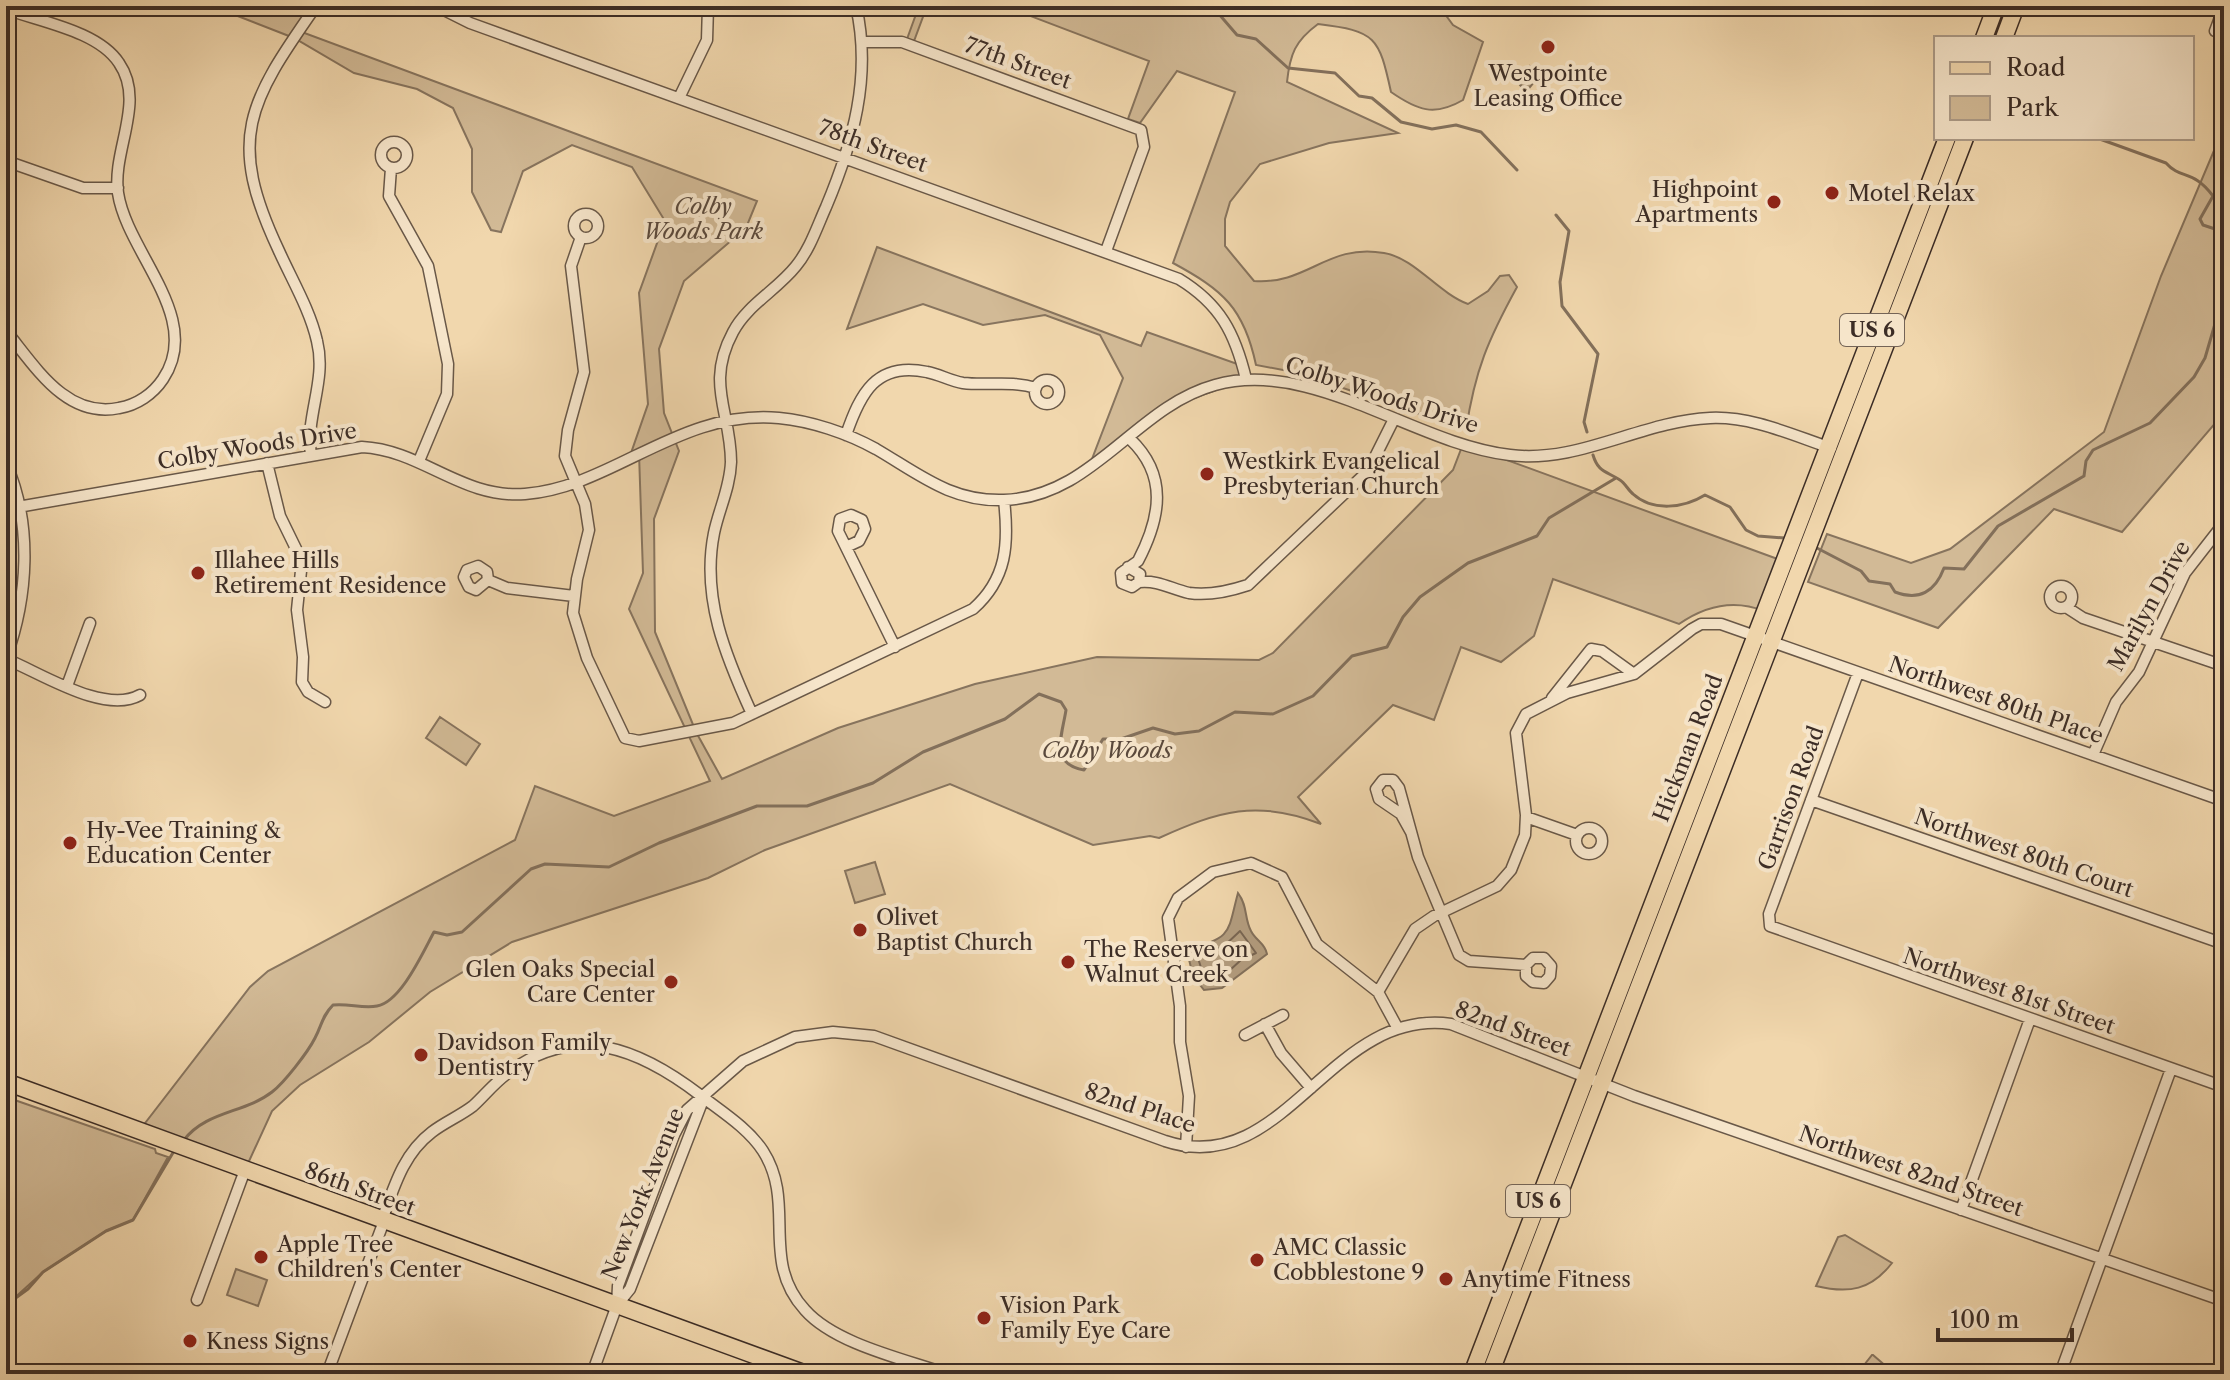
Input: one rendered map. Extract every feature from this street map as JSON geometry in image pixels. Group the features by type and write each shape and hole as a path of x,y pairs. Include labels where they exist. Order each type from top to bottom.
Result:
{"main road":[{"path":"1985,36 1996,6"},
{"path":"2005,36 2016,6"},
{"name":"Hickman Road","path":"1472,1374 1946,140"},
{"name":"Hickman Road","path":"1490,1374 1964,140"},
{"name":"86th Street","path":"6,1084 806,1374"}],"street":[{"path":"311,455 308,434 320,379 318,345 309,315 260,212 249,158 252,122 263,89 316,6"},
{"name":"78th Street","path":"436,6 470,23 1179,279 1200,292 1231,329 1246,379"},
{"path":"679,98 707,40 708,6"},
{"path":"752,714 726,655 715,615 711,549 729,482 731,460 720,372 733,331 755,305 784,280 808,249 845,157 860,100 862,42 856,6"},
{"path":"2215,31 2224,7"},
{"path":"6,9 89,39 111,52 128,83 129,108 118,188 121,207 169,310 175,333 168,370 154,390 121,408 85,407 52,385 6,331"},
{"name":"77th Street","path":"862,42 902,42 1134,126 1144,134 1144,147 1106,251"},
{"path":"6,161 83,188 118,188"},
{"path":"391,168 389,196 428,266 449,374 440,417 419,461"},
{"path":"581,237 571,266 584,372 568,430 565,456 585,504 589,530 574,596 577,629 625,738 639,741 733,723 966,614 991,591 1005,562 1007,530 1004,500"},
{"path":"846,435 863,392 876,380 898,371 929,372 963,383 1010,382 1036,388"},
{"name":"Colby Woods Drive","path":"18,507 362,447 384,448 419,461 450,480 495,494 541,492 576,481 699,427 724,421 777,418 846,435 948,492 1004,500 1057,489 1087,472 1174,405 1201,390 1246,379 1293,383 1491,452 1529,457 1548,456 1666,425 1711,418 1768,426 1845,453"},
{"path":"1130,439 1153,468 1159,486 1159,501 1147,544 1138,561 1121,573 1122,583 1132,587 1139,582 1155,581 1190,593 1232,590 1248,585 1368,471 1394,419"},
{"path":"6,463 18,507 25,584 6,658 105,700 127,702 140,695"},
{"path":"267,463 280,516 302,561 297,610 303,657 302,682 308,692 325,702"},
{"name":"Marilyn Drive","path":"2093,755 2116,702 2139,672 2185,573 2224,523"},
{"path":"846,547 895,647"},
{"path":"1128,567 1139,571 1139,582"},
{"path":"488,580 507,588 574,596"},
{"path":"2066,607 2083,618 2224,666"},
{"path":"67,686 90,623"},
{"name":"Northwest 80th Place","path":"1634,674 1701,624 1721,624 2224,801"},
{"path":"1550,701 1591,649 1602,651 1634,674"},
{"name":"Garrison Road","path":"1780,932 1770,926 1769,914 1858,673"},
{"path":"1378,992 1408,938 1425,921 1497,886 1520,853 1526,817 1516,733 1526,714 1599,682 1634,674"},
{"path":"1411,832 1401,814 1379,799 1376,789 1383,780 1397,783 1411,832 1455,949 1464,959 1526,965"},
{"name":"Northwest 80th Court","path":"1811,800 2224,944"},
{"path":"1526,817 1577,835"},
{"path":"1186,1147 1189,1096 1180,1042 1177,985 1167,927 1170,910 1178,898 1213,872 1251,863 1282,877 1317,944 1378,992 1397,1027"},
{"name":"Northwest 81st Street","path":"1780,932 2224,1087"},
{"path":"1245,1035 1283,1015"},
{"path":"1961,1210 2030,1019"},
{"name":"82nd Street","path":"1397,1027 1419,1022 1451,1024 1586,1077"},
{"path":"1265,1024 1281,1053 1311,1088"},
{"name":"82nd Place","path":"893,1042 1186,1147 1220,1146 1244,1138 1364,1045 1397,1027"},
{"name":"New York Avenue","path":"592,1374 617,1305 630,1289 703,1098 743,1061 795,1037 844,1032 893,1042"},
{"path":"327,1374 397,1178 415,1148 436,1129 473,1105 509,1072 539,1055 589,1045 626,1051 657,1064 740,1125 763,1150 779,1193 779,1259 789,1288 818,1322 845,1337 947,1374"},
{"path":"2060,1374 2171,1069"},
{"name":"Northwest 82nd Street","path":"1586,1077 2224,1301"},
{"path":"197,1300 245,1170"}],"green space":[{"name":"Colby Woods","path":"212,6 316,6 299,31 757,201 746,228 684,281 659,349 664,413 679,451 654,519 655,632 696,732 722,779 838,728 975,684 1097,657 1259,660 1273,653 1453,470 1463,444 1783,561 1764,611 1742,605 1720,606 1679,624 1553,579 1534,636 1501,662 1461,647 1434,720 1393,705 1298,797 1321,824 1298,816 1257,810 1220,815 1159,838 1150,836 1093,845 950,784 765,850 708,878 512,942 430,992 369,1042 300,1085 272,1111 245,1170 139,1131 250,987 268,971 515,840 535,786 614,816 710,781 629,609 643,573 639,453 630,456 648,404 639,293 665,221 632,167 572,145 523,171 501,232 491,230 472,192 472,149 453,108 417,89 354,73 294,38"},
{"path":"919,6 927,6 914,41 907,39"},
{"path":"1004,6 1439,6 1453,25 1483,42 1463,100 1434,110 1418,107 1391,92 1383,59 1372,40 1352,30 1318,24 1295,49 1287,82 1398,133 1329,143 1260,164 1230,202 1225,219 1225,246 1254,281 1289,277 1347,254 1364,251 1384,253 1416,268 1468,304 1488,291 1500,276 1509,275 1517,287 1484,356 1466,430 1299,373 1256,365 1245,329 1229,303 1205,282 1173,263 1235,92 1177,71 1140,123 1128,119 1149,61"},
{"path":"2224,127 2224,413 2122,532 2054,509 1938,628 1808,582 1827,534 1911,563 1950,549 2104,432 2161,276"},
{"path":"877,247 1141,346 1147,332 1243,366 1246,379 1175,405 1087,472 1123,378 1100,335 1045,315 983,325 923,304 847,329"},
{"path":"440,717 480,744 466,765 426,738"},
{"path":"875,862 885,894 855,903 845,871"},
{"path":"6,1097 155,1149 156,1153 168,1157 133,1220 106,1231 43,1272 11,1301 6,1314"},
{"path":"1845,1235 1892,1263 1876,1279 1858,1288 1839,1290 1816,1286 1838,1237"},
{"path":"236,1269 267,1280 258,1306 227,1295"},
{"path":"1873,1355 1895,1374 1857,1374"}],"water":[{"path":"1530,66 1538,71 1539,76 1526,92 1520,85"},
{"path":"1238,893 1251,931 1267,954 1222,988 1204,990 1193,976 1187,951 1190,947 1214,941 1226,931"}],"waterway":[{"path":"1212,6 1237,35 1256,39 1288,68 1335,73 1359,96 1372,98 1401,122 1432,129 1456,125 1481,132 1517,170"},
{"path":"2103,140 2166,163 2199,182 2213,196 2200,219 2203,225 2224,232"},
{"path":"1556,215 1569,231 1560,282 1562,306 1598,354 1584,422 1587,432"},
{"path":"1815,547 1861,571 1869,581 1890,584 1895,592 1919,595 1931,589 1944,568 1964,569 1998,526 2084,476 2086,461 2093,450 2150,423 2194,377 2205,358 2217,317 2224,312"},
{"path":"1593,455 1600,468 1650,504 1678,505 1705,495 1730,507 1746,530 1758,536 1785,538"},
{"path":"184,1140 203,1123 272,1092 307,1051 333,1005 372,1007 386,1002 403,986 434,932 447,935 462,932 531,869 545,864 609,867 659,843 757,806 807,806 873,783 923,752 1005,719 1039,694 1061,702 1066,710 1060,748 1062,755 1073,767 1084,770 1103,739 1121,739 1153,728 1175,734 1199,731 1235,712 1273,714 1313,696 1352,656 1387,647 1403,617 1420,597 1468,563 1537,536 1549,518 1616,478"},
{"path":"6,1305 28,1289 43,1272 106,1231 133,1220 174,1151"}],"place":[{"name":"Westpointe Leasing Office","path":"1548,47"},
{"name":"Motel Relax","path":"1832,193"},
{"name":"Highpoint Apartments","path":"1774,202"},
{"name":"Westkirk Evangelical Presbyterian Church","path":"1207,474"},
{"name":"Illahee Hills Retirement Residence","path":"198,573"},
{"name":"Hy-Vee Training & Education Center","path":"70,843"},
{"name":"Olivet Baptist Church","path":"860,930"},
{"name":"The Reserve on Walnut Creek","path":"1068,962"},
{"name":"Glen Oaks Special Care Center","path":"671,982"},
{"name":"Davidson Family Dentistry","path":"421,1055"},
{"name":"Apple Tree Children's Center","path":"261,1257"},
{"name":"AMC Classic Cobblestone 9","path":"1257,1260"},
{"name":"Anytime Fitness","path":"1446,1279"},
{"name":"Vision Park Family Eye Care","path":"984,1318"},
{"name":"Kness Signs","path":"190,1341"}],"park label":[{"name":"Colby Woods Park","path":"703,218"}]}
